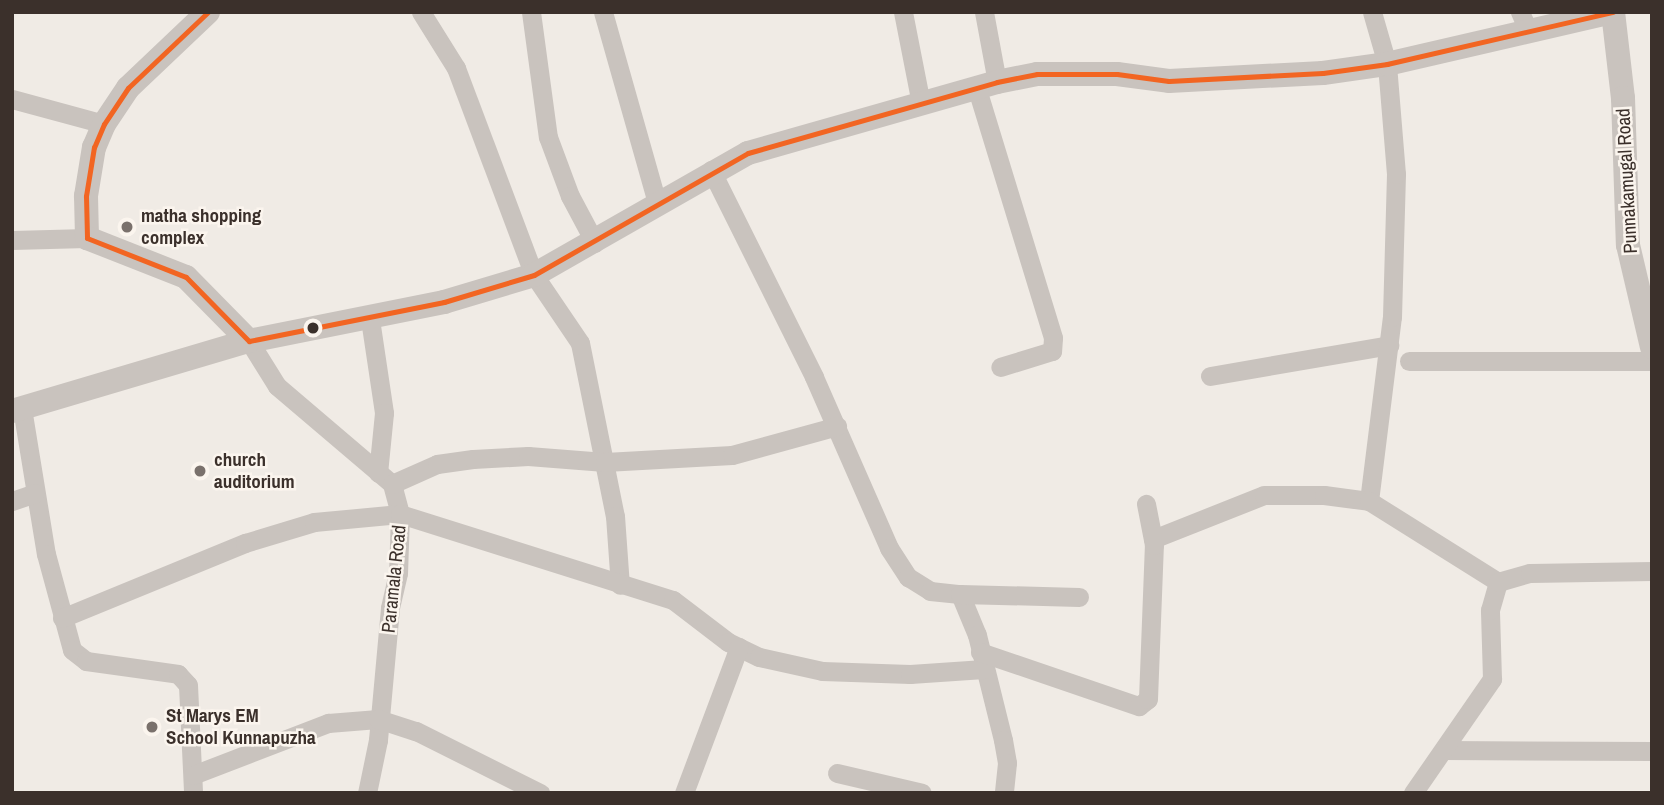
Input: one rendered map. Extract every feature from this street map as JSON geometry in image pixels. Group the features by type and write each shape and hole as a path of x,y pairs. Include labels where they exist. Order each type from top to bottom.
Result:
{"street":[{"path":"87,238 88,183 94,147 104,124 128,88 208,12"},
{"path":"421,12 456,68 534,275 580,343 615,516 620,585"},
{"path":"531,12 548,137 570,196 595,243"},
{"path":"603,12 657,203"},
{"path":"903,12 921,104"},
{"path":"984,12 987,85 1053,338 1052,351 1000,367"},
{"path":"1369,501 1389,345 1396,174 1387,64 1372,12"},
{"name":"Punnakamugal Road","path":"17,410 249,341 370,319 534,275 595,243 711,170 748,153 987,85 1037,75 1095,73 1169,81 1212,80 1387,64 1524,21 1613,12 1623,98 1628,245 1652,347"},
{"path":"12,99 104,124"},
{"path":"711,170 836,426 889,548 908,577 930,591 1079,597"},
{"path":"12,240 87,238 186,277 249,341 278,386 385,479"},
{"path":"370,319 384,412 385,479"},
{"path":"1210,376 1389,345"},
{"path":"1409,361 1652,361"},
{"path":"17,410 62,618 72,650 86,662 154,668 178,674 188,685 193,784 328,723 378,719 416,731 540,793"},
{"path":"385,479 438,464 473,459 528,456 605,463 732,455 836,426"},
{"name":"Paramala Road","path":"367,793 390,608 398,573 400,514 385,479"},
{"path":"12,501 35,493"},
{"path":"1153,539 1264,495 1324,495 1369,501 1498,582 1530,573 1652,571"},
{"path":"62,618 245,543 314,522 400,514 673,600 739,647 759,657 822,671 910,674 982,661 1139,706 1148,699 1149,682 1153,539 1146,504"},
{"path":"1413,793 1492,679 1490,610 1498,582"},
{"path":"960,594 982,661 1007,763 1004,793"},
{"path":"684,793 739,647"},
{"path":"1444,750 1652,751"},
{"path":"837,774 922,793"}],"transit line":[{"path":"208,12 128,88 104,124 94,147 86,196 87,238 186,277 249,341 444,302 534,275 748,153 997,82 1037,74 1117,74 1169,81 1323,73 1387,64 1613,12"}],"place":[{"name":"matha shopping complex","path":"127,227"},
{"name":"church auditorium","path":"200,471"},
{"name":"St Marys EM School Kunnapuzha","path":"152,727"}]}
